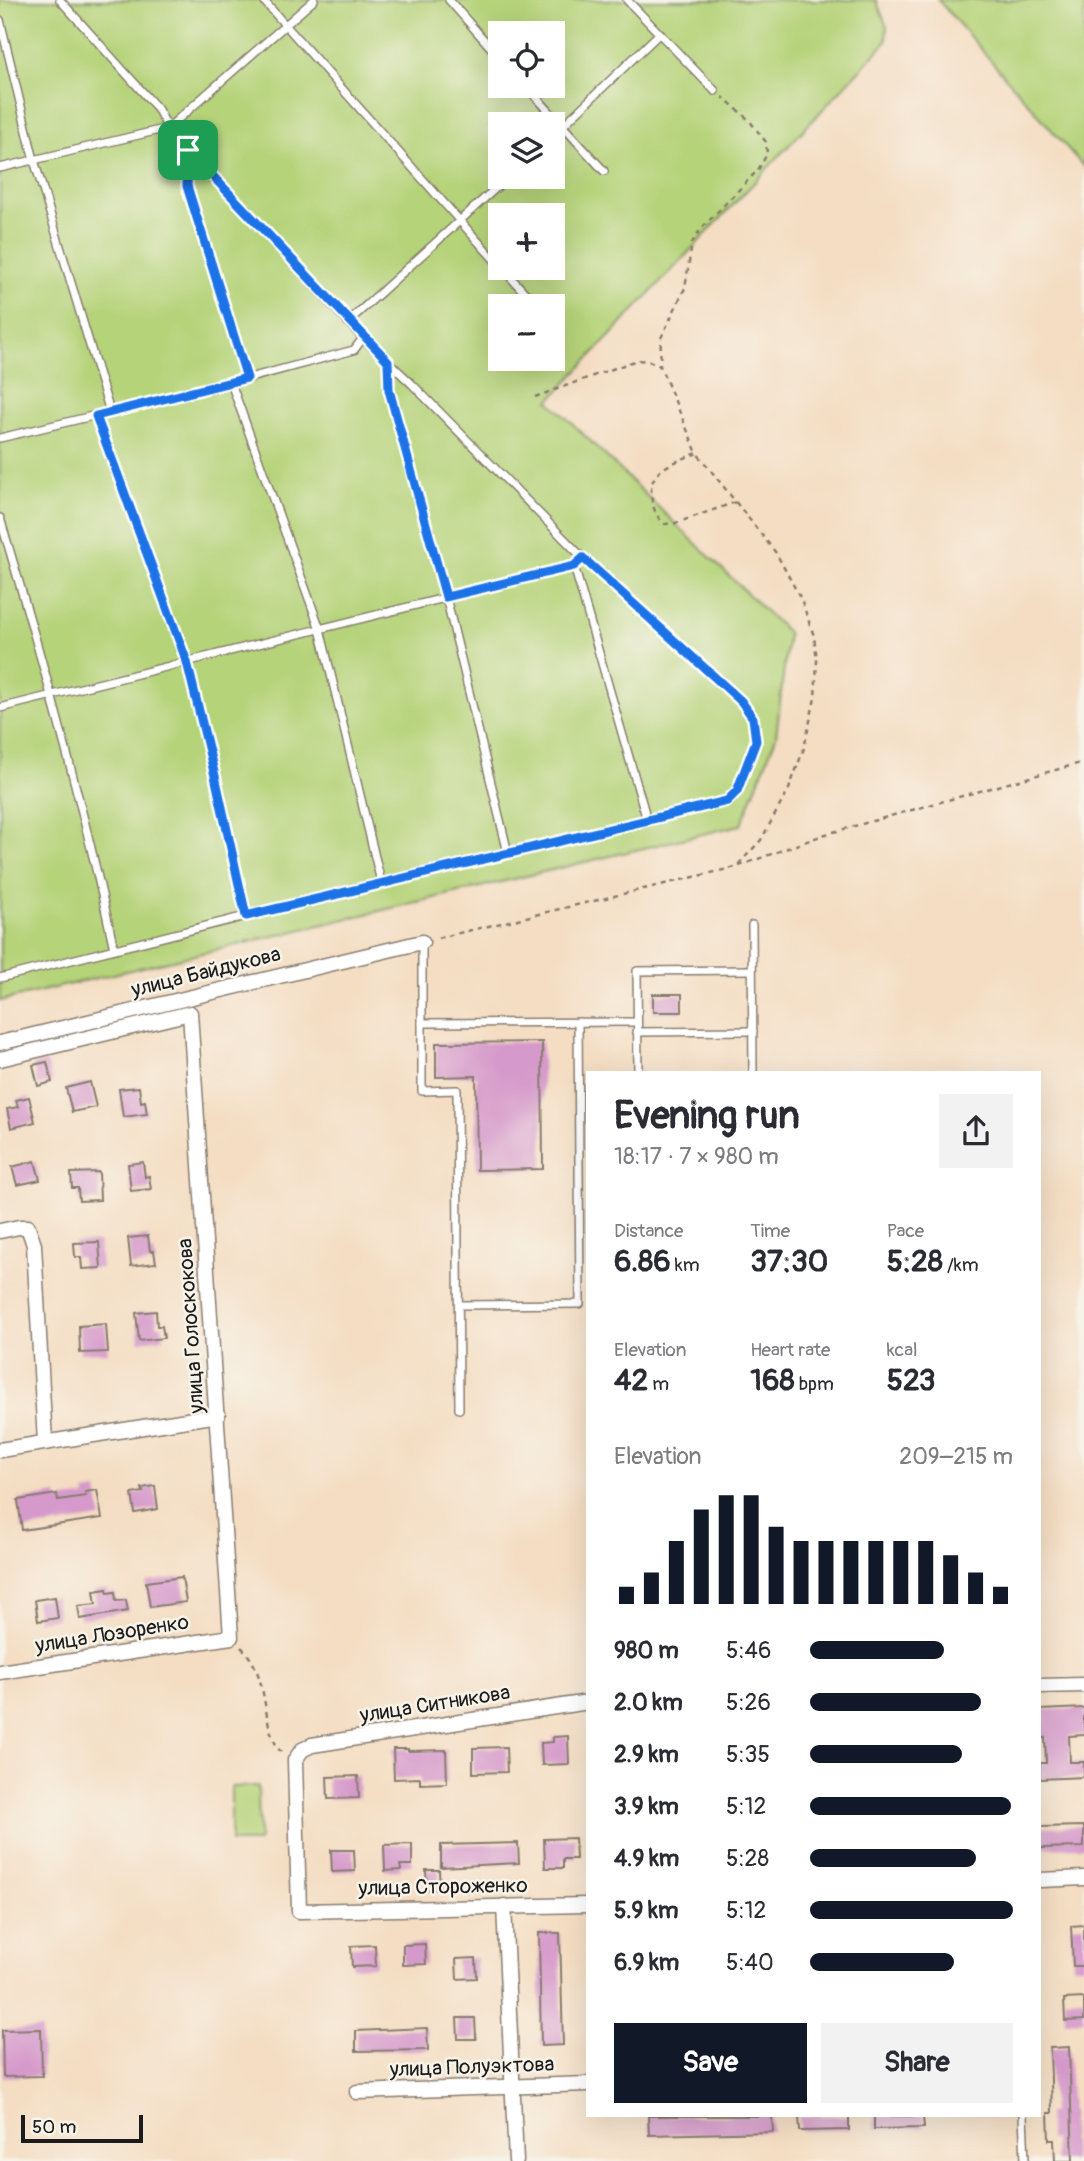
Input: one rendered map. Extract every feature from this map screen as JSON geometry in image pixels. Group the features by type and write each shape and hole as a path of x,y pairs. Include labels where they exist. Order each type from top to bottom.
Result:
{"street":[{"name":"улица Байдукова","path":"0,1043 422,942"},
{"name":"улица Байдукова","path":"0,1059 190,1013"},
{"name":"улица Голоскокова","path":"190,1013 231,1637"},
{"path":"0,1231 28,1227 34,1245 46,1442"},
{"path":"0,1450 218,1415"},
{"name":"улица Лозоренко","path":"0,1672 231,1637"},
{"path":"1041,1686 1084,1685"},
{"name":"улица Ситникова","path":"295,1760 302,1750 312,1745 586,1702"},
{"name":"улица Стороженко","path":"295,1760 299,1911 586,1905"},
{"path":"1041,1880 1084,1878"},
{"path":"504,1906 516,2161"},
{"name":"улица Полуэктова","path":"357,2092 586,2084"}],"lane":[{"path":"0,978 381,882 727,801 737,791 756,741 753,718 741,701 583,558 363,338 168,128 158,108 60,0"},
{"path":"263,0 488,252"},
{"path":"0,168 168,128 314,0"},
{"path":"449,0 488,44"},
{"path":"627,0 715,90"},
{"path":"0,20 34,160 110,412"},
{"path":"565,124 660,33"},
{"path":"537,98 549,112"},
{"path":"565,130 604,171"},
{"path":"188,150 187,186 247,378"},
{"path":"348,322 495,189"},
{"path":"513,280 526,294"},
{"path":"0,438 231,383 354,350 363,338"},
{"path":"388,361 389,390 446,597 508,853"},
{"path":"231,383 320,629 381,882"},
{"path":"96,416 187,662 246,916"},
{"path":"0,518 53,695 94,855 114,949"},
{"path":"0,708 574,566 583,558"},
{"path":"574,566 647,820"},
{"path":"752,925 753,1071"},
{"path":"422,942 422,1091 457,1090 459,1409"},
{"path":"638,1071 637,971 752,970"},
{"path":"459,1305 580,1304 578,1022"},
{"path":"422,1023 637,1022"},
{"path":"637,1032 753,1031"},
{"path":"579,1165 586,1165"},
{"path":"1023,2117 1024,2161"}],"path":[{"path":"715,90 750,120 766,142 767,155 758,170 700,230 692,243 685,288 660,338 660,366 697,453 776,553 801,598 814,636 817,660 815,698 810,723 789,789 761,840 736,867"},
{"path":"535,397 636,360 649,361 660,366"},
{"path":"697,453 659,470 651,481 651,497 657,517 665,524 676,523 736,502"},
{"path":"422,942 736,867 826,834 1084,762"},
{"path":"231,1637 250,1655 265,1694 273,1742 285,1756 295,1760"}],"green space":[{"path":"0,0 876,0 887,27 886,42 549,401 788,633 776,737 741,825 0,1001"},
{"path":"938,0 1084,0 1084,167"},
{"path":"258,1786 259,1842 231,1842 231,1787"}],"building":[{"path":"653,994 682,994 682,1012 653,1012"},
{"path":"542,1042 543,1169 477,1170 476,1076 436,1077 436,1043"},
{"path":"47,1062 52,1082 38,1086 33,1065"},
{"path":"90,1082 96,1107 72,1112 66,1088"},
{"path":"139,1087 141,1102 145,1101 147,1114 123,1117 119,1089"},
{"path":"29,1097 35,1122 11,1128 7,1109 18,1107 16,1100"},
{"path":"35,1161 40,1180 17,1185 12,1167"},
{"path":"143,1162 145,1177 149,1176 151,1189 131,1191 128,1164"},
{"path":"99,1172 100,1200 79,1201 78,1188 72,1188 71,1173"},
{"path":"148,1236 150,1251 154,1251 156,1263 131,1266 128,1238"},
{"path":"99,1242 101,1268 82,1269 81,1257 75,1257 74,1243"},
{"path":"156,1311 157,1326 162,1326 164,1338 139,1341 136,1313"},
{"path":"106,1324 108,1352 80,1353 79,1326"},
{"path":"155,1486 158,1509 135,1513 132,1494 143,1492 142,1488"},
{"path":"97,1490 102,1518 22,1530 18,1500 57,1494 58,1500 86,1496 85,1492"},
{"path":"182,1577 186,1602 150,1607 146,1582"},
{"path":"107,1589 108,1593 115,1592 116,1601 126,1600 128,1611 80,1619 78,1606 96,1604 94,1591"},
{"path":"55,1597 58,1618 38,1621 35,1600"},
{"path":"1084,1708 1084,1735 1069,1736 1070,1762 1084,1762 1084,1777 1041,1779 1041,1763 1046,1763 1045,1738 1041,1738 1041,1710"},
{"path":"568,1736 569,1764 542,1765 541,1743 553,1742 553,1737"},
{"path":"506,1747 507,1772 473,1773 473,1748"},
{"path":"393,1749 446,1750 447,1783 420,1784 420,1778 394,1779"},
{"path":"358,1776 359,1798 328,1799 327,1777"},
{"path":"1084,1826 1084,1847 1041,1848 1041,1827"},
{"path":"575,1838 576,1859 563,1859 563,1868 545,1868 544,1839"},
{"path":"518,1843 519,1863 441,1867 441,1845"},
{"path":"412,1844 412,1865 400,1865 401,1870 385,1871 384,1845"},
{"path":"331,1850 354,1850 355,1871 332,1872"},
{"path":"426,1870 439,1870 440,1889 427,1890"},
{"path":"1084,1925 1084,1966 1073,1966 1071,1926"},
{"path":"539,1933 560,1933 563,2045 541,2046"},
{"path":"425,1944 426,1964 403,1965 403,1945"},
{"path":"375,1945 376,1966 352,1967 351,1946"},
{"path":"476,1958 477,1978 457,1979 456,1959"},
{"path":"1084,1998 1084,2020 1065,2021 1064,1999"},
{"path":"457,2018 475,2018 476,2039 458,2039"},
{"path":"427,2028 428,2050 356,2051 356,2031"},
{"path":"41,2029 42,2076 3,2077 2,2030"},
{"path":"1069,2047 1073,2161 1055,2161 1054,2140 1049,2140 1048,2113 1052,2113 1050,2048"},
{"path":"648,2117 772,2117 773,2132 649,2135"},
{"path":"799,2117 849,2117 849,2130 800,2131"},
{"path":"874,2117 923,2117 924,2128 874,2129"}],"route":[{"path":"188,150 363,338 388,361 389,390 446,597 574,566 583,558 741,701 753,718 756,741 737,791 727,801 246,916 187,662 96,416 247,378 187,186 188,150"}]}
